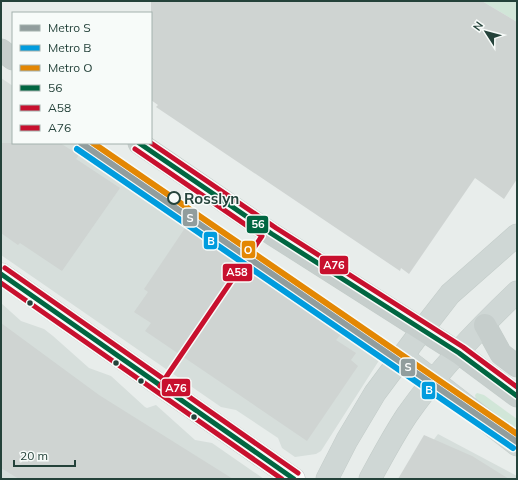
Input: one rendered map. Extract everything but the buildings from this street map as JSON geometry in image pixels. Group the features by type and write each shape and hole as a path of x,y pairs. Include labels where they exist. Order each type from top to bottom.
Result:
{"highway":[{"path":"1,50 12,57"},
{"path":"140,144 272,234 459,353 517,396"},
{"path":"485,325 501,354 517,366"}],"main road":[{"path":"327,479 360,418 402,356 422,330 458,286 517,235"},
{"path":"370,479 407,416 434,381 517,292"},
{"path":"402,356 517,445"}],"street":[{"path":"1,274 294,479"}],"shaded area":[{"path":"1,78 12,85 12,144 100,144 385,339 387,348 321,451 316,454 295,457 282,448 278,438 236,410 221,407 1,255"},
{"path":"1,303 21,321 44,329 89,368 111,376 145,407 147,408 156,405 195,440 212,443 264,479 1,479"},
{"path":"438,434 517,476 517,479 404,479"}],"green space":[{"path":"482,1 517,1 517,22"},
{"path":"477,393 484,395 517,419 517,433 476,400 475,395"}],"metro line":[{"name":"S","path":"82,144 517,442"},
{"name":"O","path":"94,144 517,434"},
{"name":"B","path":"77,149 513,448"}],"transit line":[{"name":"56","path":"140,144 272,234 459,353 517,396"},
{"name":"A76","path":"152,144 276,228 463,347 517,387"},
{"name":"A58","path":"135,149 262,236 160,386"},
{"name":"A76","path":"5,268 298,473"},
{"name":"56","path":"1,274 294,479"},
{"name":"A58","path":"1,283 282,479"}],"place":[{"name":"Rosslyn","path":"174,198"}]}
